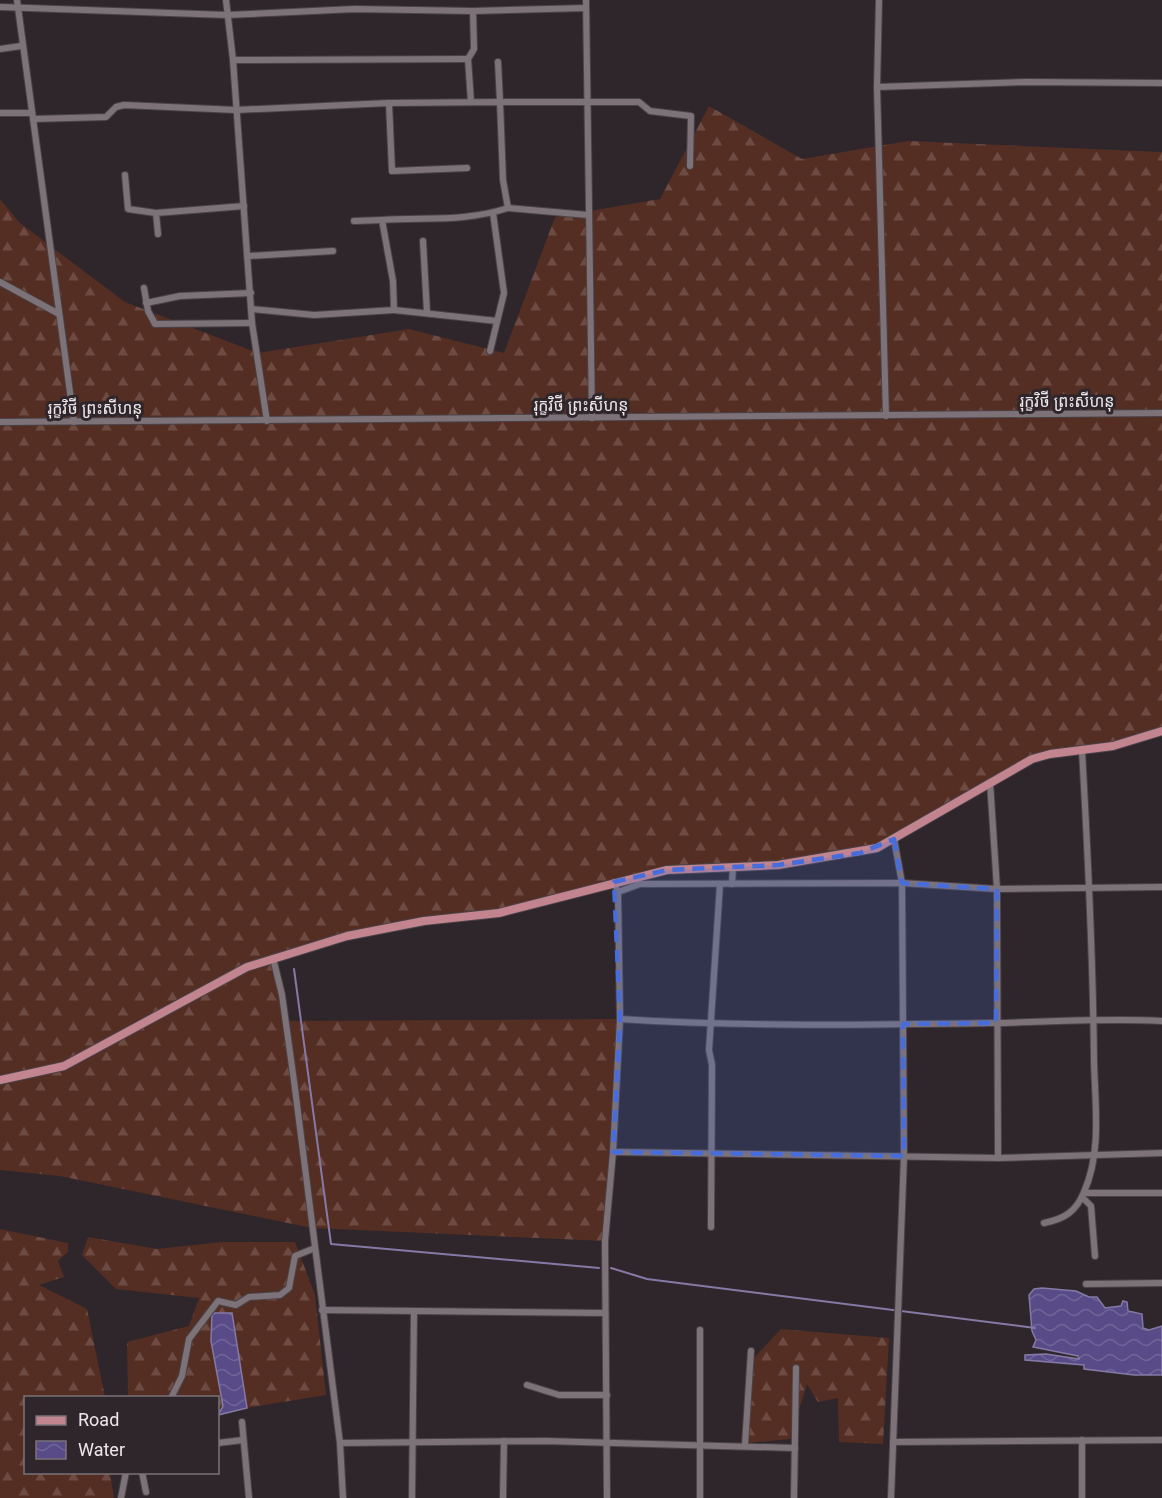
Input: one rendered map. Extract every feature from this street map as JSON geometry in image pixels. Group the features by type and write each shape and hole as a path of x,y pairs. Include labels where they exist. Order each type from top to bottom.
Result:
{"main road":[{"path":"0,1080 64,1066 216,982 273,958 380,928 499,913 561,899 614,882 667,870 778,865 860,853 894,839 1032,759 1050,754 1082,752 1113,746 1162,730"}],"street":[{"path":"226,0 233,60 252,323 267,421"},
{"path":"586,0 592,418"},
{"path":"879,0 877,87 886,416"},
{"path":"17,3 21,46 33,116 74,422"},
{"path":"0,7 17,3 160,15 227,15 355,9 586,8"},
{"path":"471,102 468,59 474,49 473,10"},
{"path":"0,49 21,46"},
{"path":"233,60 468,59"},
{"path":"498,62 503,180 508,208"},
{"path":"877,87 1027,82 1162,83"},
{"path":"0,113 106,117 116,107 124,105 236,110 389,103 642,102 650,111 691,116 690,166"},
{"path":"389,103 392,171 466,168"},
{"path":"125,175 128,209 156,213 244,206"},
{"path":"354,221 437,217 466,219 508,208 588,215"},
{"path":"156,213 158,234"},
{"path":"490,351 501,312 504,284 493,213"},
{"path":"382,220 393,281 394,310"},
{"path":"423,242 427,312"},
{"path":"248,256 333,251"},
{"path":"0,282 59,314"},
{"path":"144,288 146,303 153,322 158,325 252,323"},
{"path":"146,303 180,296 251,293"},
{"path":"251,309 314,315 394,310 497,321"},
{"name":"រុក្ខវិថី ព្រះសីហនុ","path":"0,422 1162,413"},
{"path":"1044,1223 1061,1220 1074,1210 1083,1195 1095,1154 1094,1020 1082,752"},
{"path":"990,782 997,889 998,1158"},
{"path":"891,1498 904,1156 902,883 894,839"},
{"path":"732,884 733,867"},
{"path":"607,1498 604,1241 613,1152 620,1019 618,892 614,882"},
{"path":"618,892 640,884 902,883 997,889 1162,887"},
{"path":"711,1227 711,1025 720,884"},
{"path":"273,958 282,995 293,1071 340,1443 344,1498"},
{"path":"620,1019 711,1025 1162,1021"},
{"path":"613,1152 998,1158 1162,1153"},
{"path":"1083,1195 1162,1193"},
{"path":"1083,1195 1091,1206 1095,1256"},
{"path":"172,1396 182,1376 189,1339 218,1301 236,1305 249,1297 280,1295 289,1288 296,1256 315,1248"},
{"path":"1086,1284 1162,1283"},
{"path":"322,1310 605,1313"},
{"path":"412,1498 414,1311"},
{"path":"700,1330 700,1498"},
{"path":"745,1445 751,1351"},
{"path":"794,1498 796,1368"},
{"path":"527,1385 559,1395 607,1395"},
{"path":"242,1422 249,1498"},
{"path":"219,1443 243,1440"},
{"path":"1082,1440 1082,1498"},
{"path":"893,1442 1162,1440"},
{"path":"340,1443 504,1441 795,1448"},
{"path":"503,1498 504,1441"},
{"path":"121,1498 126,1474"},
{"path":"142,1474 146,1492"}],"highlighted area":[{"path":"894,839 902,883 997,889 996,1023 903,1024 904,1156 613,1152 620,1019 614,882 667,870 778,865 860,853"}],"green space":[{"path":"709,106 802,159 908,141 1162,152 1162,731 1032,759 877,848 778,865 667,870 499,913 424,921 273,958 286,1021 620,1019 605,1241 312,1228 60,1176 0,1170 0,199 20,223 125,302 258,353 409,329 504,353 555,217 660,199"},
{"path":"0,1229 68,1243 68,1252 58,1261 64,1277 39,1285 87,1309 105,1396 24,1396 24,1474 110,1474 114,1498 0,1498"},
{"path":"88,1237 157,1249 222,1242 295,1242 315,1295 326,1395 247,1408 232,1313 211,1341 223,1406 219,1411 219,1396 128,1396 127,1342 189,1326 199,1298 116,1289 82,1255"},
{"path":"781,1329 889,1338 883,1444 839,1442 838,1398 818,1402 807,1384 790,1439 748,1443 753,1359"}],"water":[{"path":"1034,1289 1076,1291 1089,1297 1097,1297 1105,1308 1121,1306 1123,1301 1127,1302 1128,1311 1142,1314 1143,1328 1149,1330 1162,1326 1162,1375 1134,1375 1084,1369 1084,1365 1025,1360 1025,1355 1046,1354 1079,1359 1078,1356 1033,1347 1036,1340 1032,1331 1029,1295"},
{"path":"212,1313 232,1313 247,1408 219,1415 223,1406 211,1341"}],"waterway":[{"path":"294,969 331,1244 599,1268"},
{"path":"611,1268 647,1279 1035,1328"}]}
